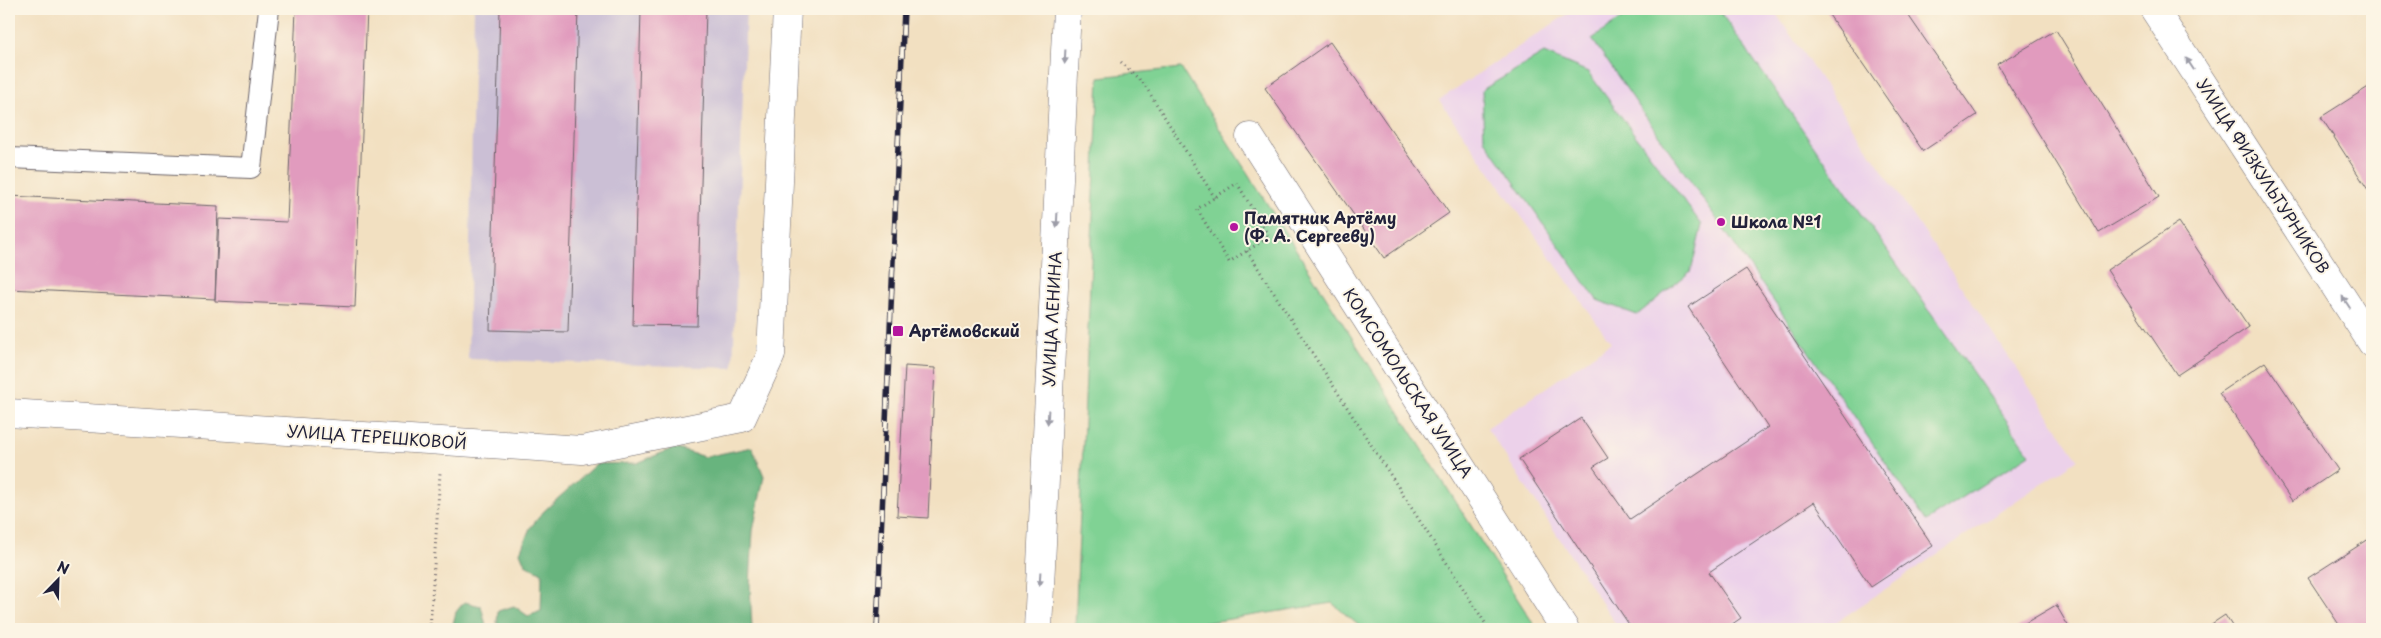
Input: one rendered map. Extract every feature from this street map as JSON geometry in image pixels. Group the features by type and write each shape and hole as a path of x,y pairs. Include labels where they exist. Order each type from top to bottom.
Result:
{"street":[{"name":"УЛИЦА ТЕРЕШКОВОЙ","path":"9,413 582,450 742,418 771,355 787,9"},
{"name":"УЛИЦА ЛЕНИНА","path":"1038,629 1067,9"},
{"name":"УЛИЦА ФИЗКУЛЬТУРНИКОВ","path":"2154,9 2372,343"},
{"name":"КОМСОМОЛЬСКАЯ УЛИЦА","path":"1250,137 1565,629"}],"lane":[{"path":"9,158 251,168 268,9"}],"path":[{"path":"1121,62 1144,84 1215,198"},
{"path":"1237,183 1269,237 1248,251 1229,262 1197,209 1237,183"},
{"path":"1248,251 1489,629"},
{"path":"430,629 442,441"}],"shaded area":[{"path":"474,9 746,9 733,368 468,359"},
{"name":"Школа №1","path":"1575,9 1773,9 2078,459 1835,623 1838,629 1619,629 1487,428 1611,343 1439,100"}],"green space":[{"path":"1635,9 1718,9 2030,454 1926,521 1592,39"},
{"path":"1544,53 1588,72 1702,225 1691,271 1637,315 1597,300 1484,139 1482,90"},
{"path":"1181,68 1537,629 1363,629 1332,603 1166,629 1075,629 1099,77"},
{"path":"752,447 764,476 753,531 750,584 752,629 500,629 497,623 498,611 514,606 528,616 541,611 542,573 525,564 520,552 530,528 544,511 596,464 637,463 674,448 705,457"},
{"path":"464,602 481,606 487,629 449,629 452,628 456,612"}],"building":[{"path":"296,9 367,9 355,307 215,301 219,219 287,222"},
{"path":"500,9 578,9 568,332 490,330"},
{"path":"641,9 706,9 697,326 633,325"},
{"path":"1825,9 1904,9 1977,115 1923,151"},
{"path":"2056,30 2159,197 2099,233 1997,65"},
{"path":"1330,42 1449,213 1384,258 1265,88"},
{"path":"2370,86 2372,89 2372,196 2321,117"},
{"path":"9,196 218,206 215,299 9,289"},
{"path":"2179,222 2249,327 2177,375 2107,270"},
{"path":"1746,269 1933,546 1871,587 1814,502 1709,572 1741,618 1725,629 1632,629 1519,459 1581,418 1608,458 1593,467 1630,519 1768,427 1688,307"},
{"path":"2265,362 2338,470 2292,501 2219,393"},
{"path":"905,366 935,368 928,518 897,516"},
{"path":"2372,537 2372,629 2342,629 2308,578"},
{"path":"2056,605 2070,629 2015,629"},
{"path":"2225,615 2234,629 2204,629"}],"railway":[{"path":"877,629 904,9"}],"place":[{"name":"Школа №1","path":"1721,222"},
{"name":"Памятник Артёму (Ф. А. Сергееву)","path":"1234,227"},
{"name":"Артёмовский","path":"898,331"}]}
